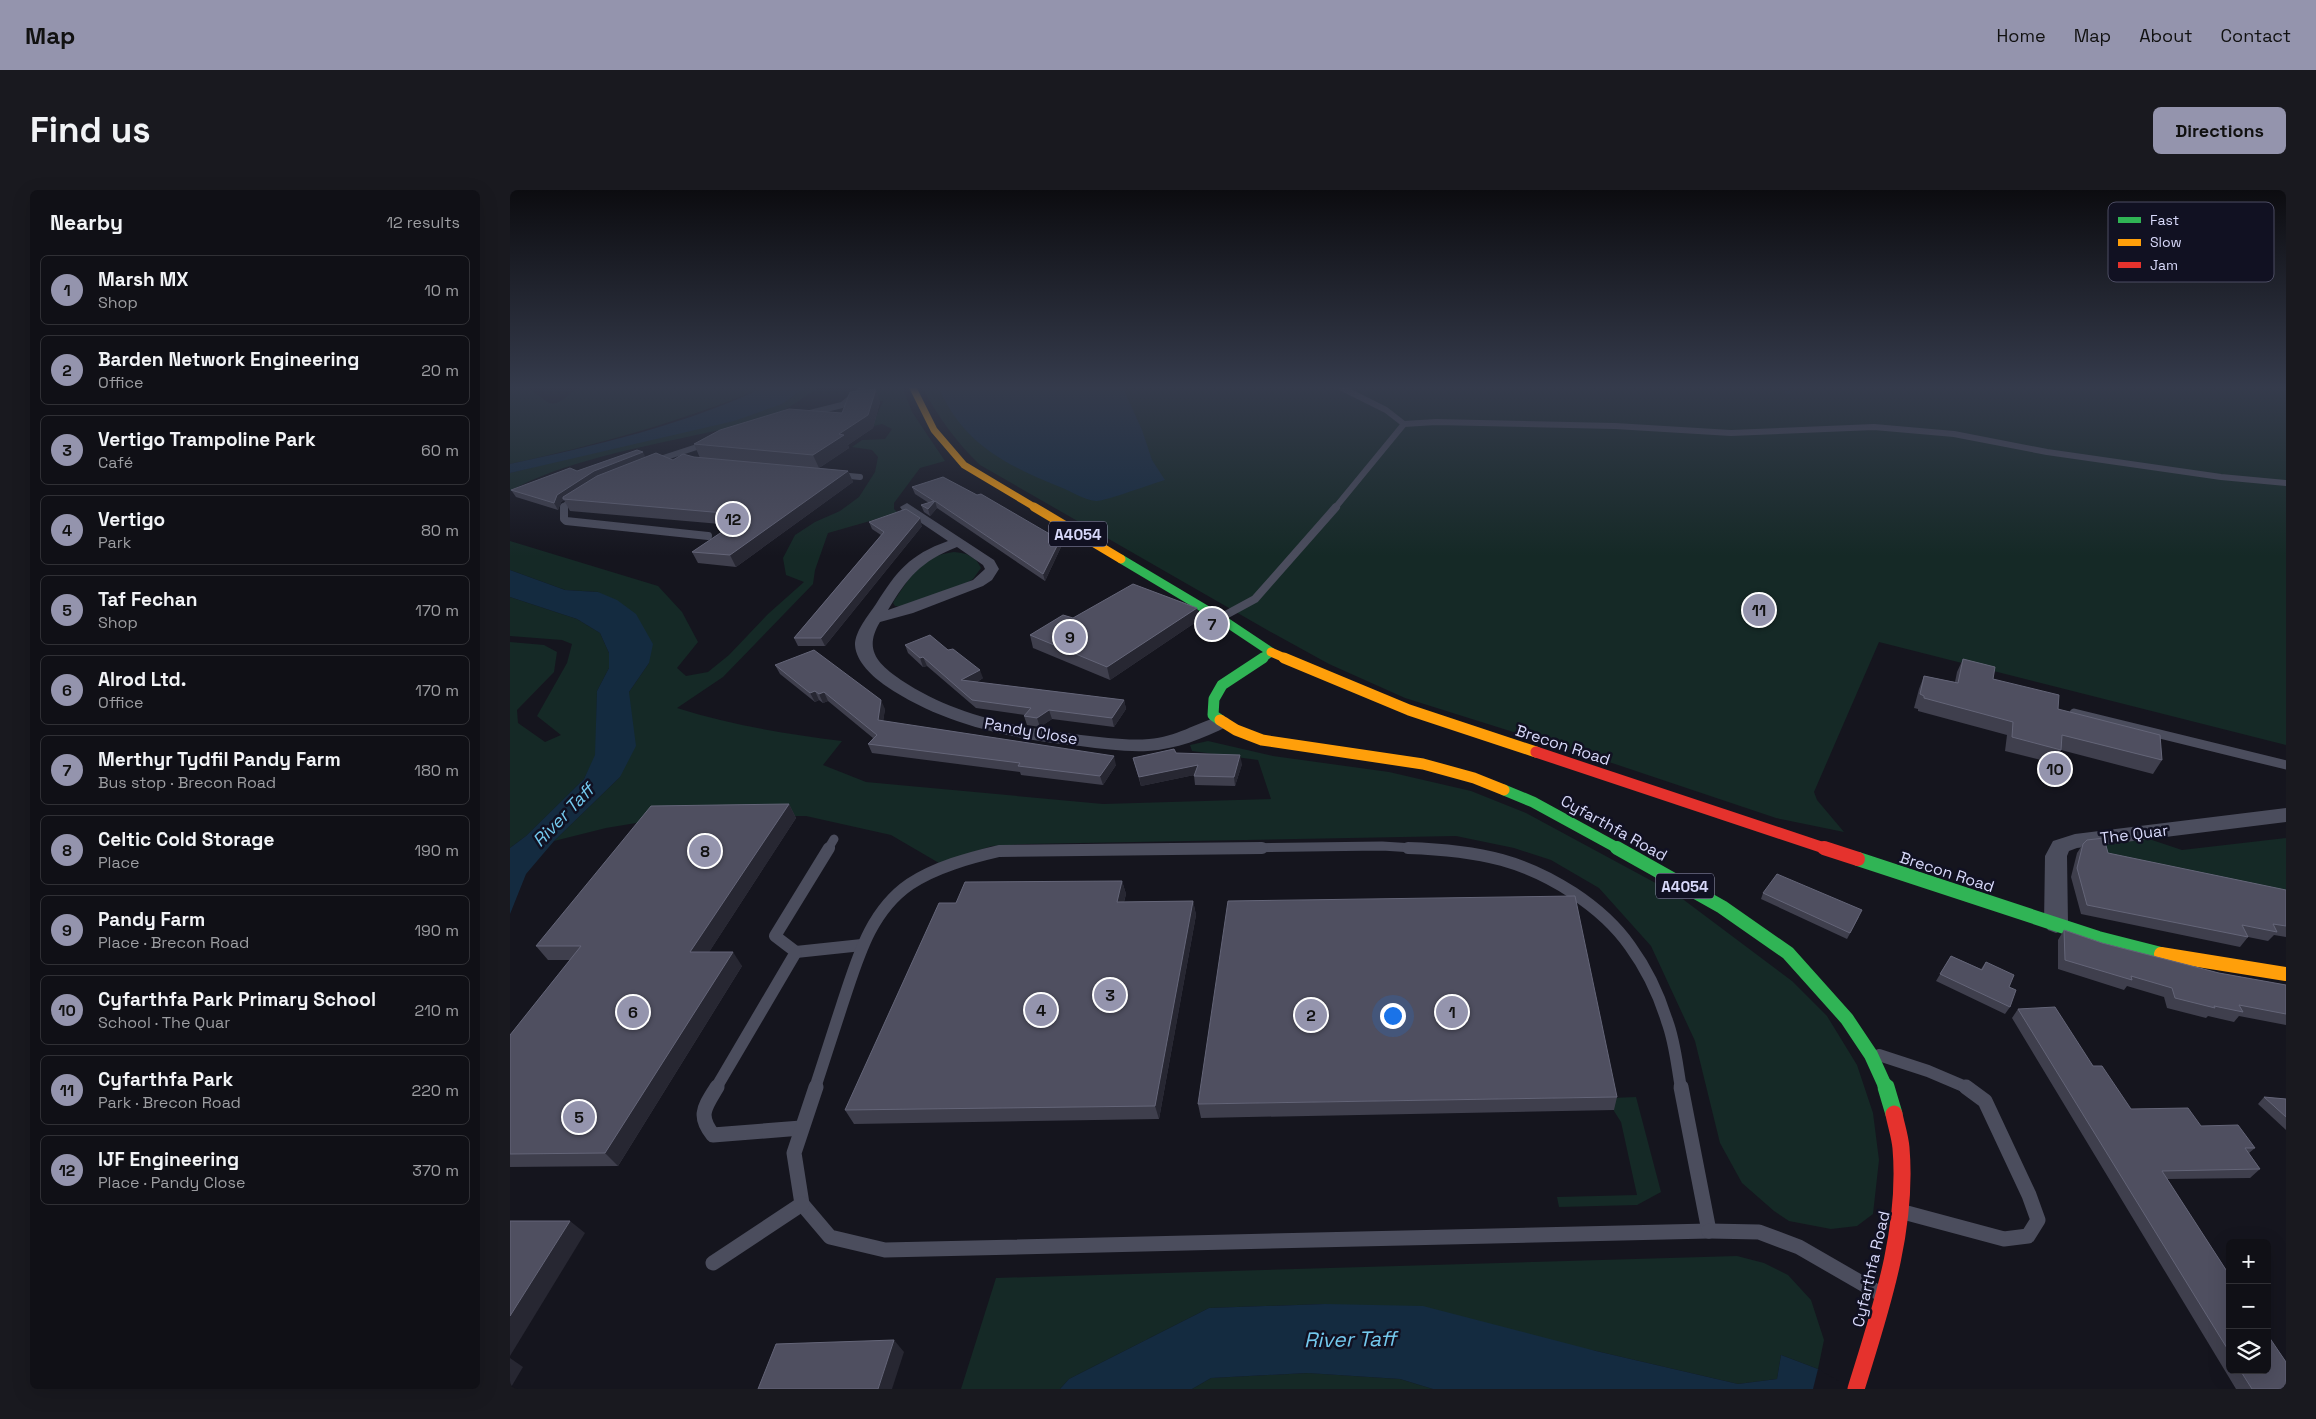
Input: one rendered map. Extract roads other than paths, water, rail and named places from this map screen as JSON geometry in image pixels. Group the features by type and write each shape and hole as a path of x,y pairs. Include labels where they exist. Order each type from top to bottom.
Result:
{"main road":[{"name":"Brecon Road","path":"944,444 964,465 1220,618 1271,652 1409,710 2098,938 2170,956 2286,974"},
{"path":"1222,722 1213,715 1214,699 1222,685 1271,652"},
{"name":"Cyfarthfa Road","path":"1222,722 1240,733 1262,740 1423,764 1474,778 1533,802 1715,903 1783,948 1834,1001 1869,1052 1890,1096 1901,1148 1902,1211 1884,1296 1856,1389"}],"street":[{"path":"875,619 907,610 978,583 987,577 992,570 989,564 908,507"},
{"name":"Pandy Close","path":"958,542 920,558 912,566 884,604 864,640 866,654 877,670 902,690 932,705 968,719 1011,731 1119,745 1163,742 1202,731 1222,722"},
{"name":"The Quar","path":"2056,924 2056,856 2061,846 2075,841 2286,815"}],"lane":[{"path":"647,464 689,453 709,444"},
{"path":"1220,618 1255,600 1362,478 1388,444"},
{"path":"2005,444 2047,452 2221,477 2286,483"},
{"path":"832,475 860,477"},
{"path":"584,493 564,506 564,519 566,521 708,536"},
{"path":"2074,713 2286,765"},
{"path":"834,839 775,936 796,952 862,945"},
{"path":"1709,1231 1668,1022 1650,980 1630,945 1596,909 1558,882 1503,860 1448,850 1382,846 999,851 958,863 925,877 901,891 873,925 862,945 794,1153 802,1204 830,1237 885,1250 1709,1231 1759,1232 1799,1247 1884,1296"},
{"path":"796,952 704,1108 704,1124 712,1136 801,1128"},
{"path":"1869,1052 1928,1071 1965,1086 1985,1101 2030,1195 2038,1220 2028,1236 2004,1239 1902,1211"},
{"path":"713,1263 802,1204"}],"water":[{"path":"598,444 635,444 510,473 510,464"},
{"path":"981,444 1147,444 1152,460 1165,480 1118,496 1096,501 1040,479 1004,461"},
{"name":"River Taff","path":"510,570 565,590 598,592 617,600 636,614 653,644 649,663 629,692 636,746 620,777 554,841 526,874 510,914 510,848 526,836 584,779 595,755 597,691 609,668 609,653 600,633 577,619 510,597"},
{"name":"River Taff","path":"1325,1304 1423,1306 1596,1351 1738,1384 1777,1379 1781,1355 1818,1369 1846,1389 1433,1389 1400,1379 1307,1373 1211,1378 1192,1389 1060,1389 1069,1379 1209,1308"}],"place":[{"name":"IJF Engineering","path":"733,519"},
{"name":"Cyfarthfa Park","path":"1759,610"},
{"name":"Merthyr Tydfil Pandy Farm","path":"1212,624"},
{"name":"Pandy Farm","path":"1070,637"},
{"name":"Cyfarthfa Park Primary School","path":"2055,769"},
{"name":"Celtic Cold Storage","path":"705,851"},
{"name":"Vertigo Trampoline Park","path":"1110,995"},
{"name":"Vertigo","path":"1041,1010"},
{"name":"Alrod Ltd.","path":"633,1012"},
{"name":"Marsh MX","path":"1452,1012"},
{"name":"Barden Network Engineering","path":"1311,1015"},
{"name":"Taf Fechan","path":"579,1117"}]}
